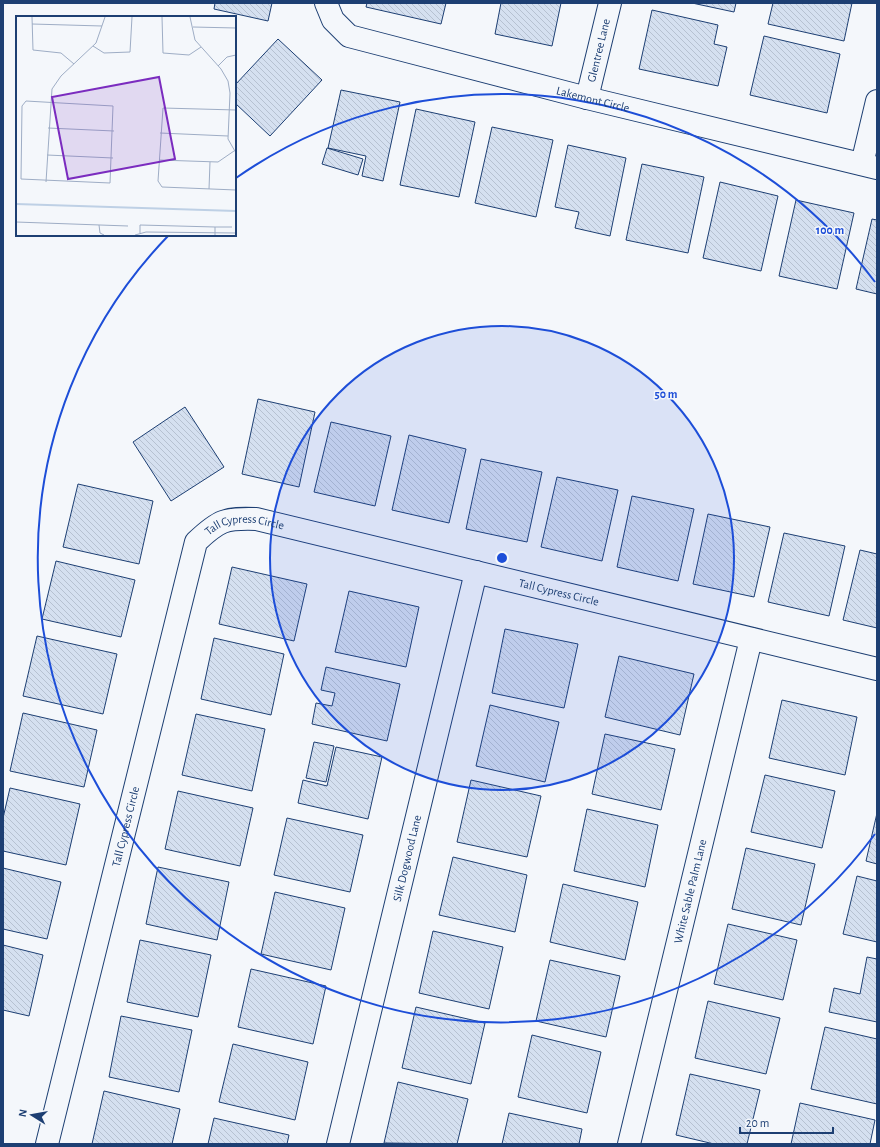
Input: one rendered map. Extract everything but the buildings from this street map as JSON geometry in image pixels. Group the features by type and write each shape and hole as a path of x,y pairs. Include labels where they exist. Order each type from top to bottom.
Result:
{"street":[{"name":"Lakemont Circle","path":"326,3 333,20 348,36 587,98 869,166"},
{"name":"Glentree Lane","path":"587,98 610,3"},
{"path":"869,166 877,101"},
{"name":"Tall Cypress Circle","path":"47,1144 196,542 212,526 233,518 256,519 877,669"},
{"name":"Silk Dogwood Lane","path":"338,1144 476,572"},
{"name":"White Sable Palm Lane","path":"629,1144 751,638"}]}
